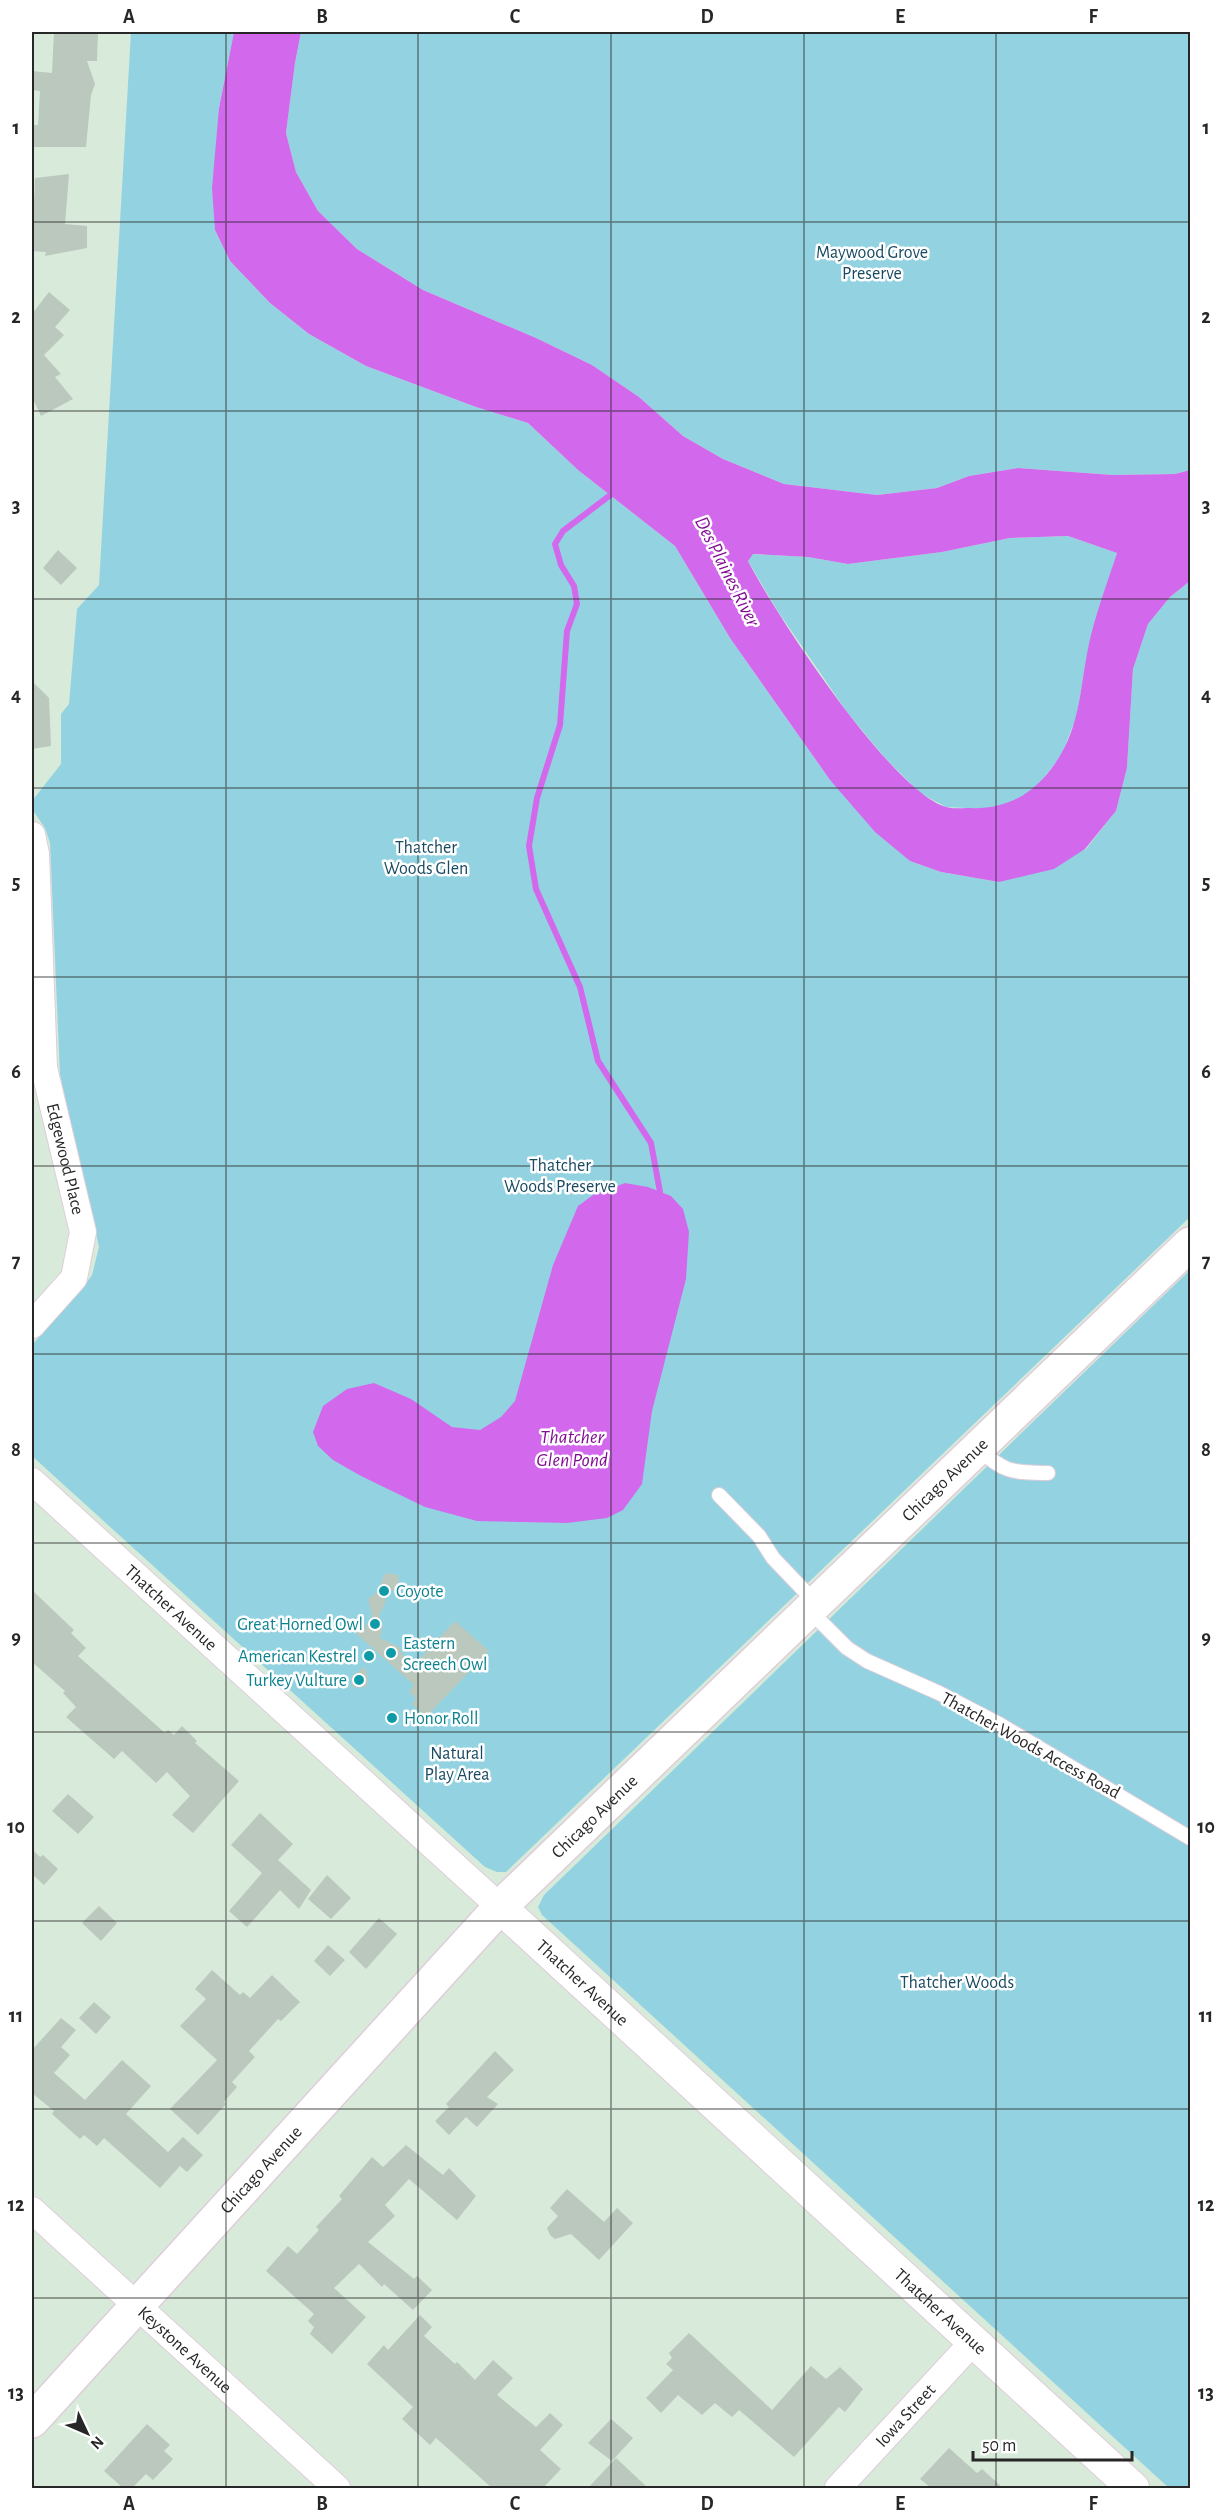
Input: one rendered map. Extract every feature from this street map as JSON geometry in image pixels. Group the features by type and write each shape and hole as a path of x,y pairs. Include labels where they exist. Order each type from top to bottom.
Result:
{"main road":[{"name":"Chicago Avenue","path":"32,2421 500,1907 1191,1244"}],"street":[{"name":"Edgewood Place","path":"32,835 36,854 44,1068 83,1232 74,1278 32,1324"},
{"name":"Thatcher Avenue","path":"32,1481 1133,2488"},
{"name":"Keystone Avenue","path":"32,2210 337,2488"},
{"name":"Iowa Street","path":"838,2488 973,2342"}],"lane":[{"path":"977,1449 1003,1469 1015,1473 1048,1473"},
{"name":"Thatcher Woods Access Road","path":"719,1496 759,1536 772,1558 847,1648 867,1661 939,1693 999,1724 1191,1838"}],"green space":[{"name":"Thatcher Woods Glen","path":"131,32 234,32 219,108 215,230 230,261 270,303 309,334 366,366 476,407 528,423 578,470 675,546 730,638 830,780 910,861 941,872 999,882 1086,849 1116,811 1127,768 1133,669 1148,624 1170,597 1190,581 1190,1217 506,1872 497,1872 485,1867 32,1456 32,1345 92,1275 99,1247 60,1075 50,843 45,828 32,809 32,801 61,764 61,714 69,704 77,609 99,585"},
{"name":"Maywood Grove Preserve","path":"301,32 1190,32 1190,470 1175,474 1113,475 1018,468 969,476 937,488 877,495 784,484 723,459 683,436 639,397 592,365 536,338 423,290 357,249 318,211 296,172 286,133"},
{"path":"1068,536 1117,553 1091,636 1076,718 1062,754 1040,783 1017,801 986,809 946,807 920,793 885,758 847,712 777,610 748,561 752,554 808,557 848,564 942,552 1010,538"},
{"name":"Thatcher Woods","path":"1190,1270 1190,2488 1169,2488 542,1915 538,1907 544,1895"}],"water":[{"name":"Des Plaines River","path":"234,32 301,32 286,133 296,172 318,211 357,249 423,290 536,338 592,365 639,397 683,436 723,459 784,484 877,495 937,488 969,476 1018,468 1113,475 1175,474 1190,470 1190,581 1170,597 1148,624 1133,669 1127,768 1116,811 1085,849 1054,869 999,882 941,872 910,861 875,832 830,780 730,638 675,546 578,470 528,423 476,407 366,366 309,334 270,303 230,261 215,230 212,188 219,108","holes":["1068,536 1117,553 1091,635 1073,726 1061,754 1044,778 1023,795 1011,801 984,808 946,807 923,794 896,769 867,736 808,658 748,561 753,554 808,557 848,564 942,552 1010,538"]},
{"name":"Thatcher Glen Pond","path":"625,1183 648,1187 671,1196 683,1209 689,1232 686,1279 652,1411 642,1484 623,1510 607,1518 567,1523 477,1521 425,1507 361,1476 333,1460 318,1446 313,1432 323,1406 347,1389 374,1383 411,1399 452,1427 480,1430 501,1417 515,1401 553,1265 578,1206 593,1195"}],"building":[{"path":"54,32 98,32 97,61 87,61 95,84 91,95 86,147 32,147 32,125 38,125 40,91 32,90 32,71 52,73"},
{"path":"69,174 65,224 87,226 87,248 45,256 46,252 32,251 35,178"},
{"path":"49,292 70,310 55,327 64,335 44,355 61,374 55,377 73,399 41,416 32,397 32,314"},
{"path":"58,550 77,568 61,585 43,568"},
{"path":"32,681 49,698 51,746 32,749"},
{"path":"386,1573 398,1575 399,1581 396,1589 386,1593 385,1604 379,1615 383,1625 380,1638 399,1647 410,1669 455,1621 489,1651 426,1717 412,1704 416,1699 409,1691 414,1685 351,1629 352,1626 363,1631 372,1616 368,1599 382,1588 382,1579"},
{"path":"32,1590 74,1630 71,1633 86,1648 78,1656 165,1733 168,1730 174,1735 182,1726 197,1741 195,1743 239,1781 193,1833 172,1815 190,1796 167,1772 156,1783 122,1751 114,1759 66,1717 76,1707 63,1693 65,1691 32,1662"},
{"name":"Turkey Vulture","path":"365,1667 368,1681 366,1687 354,1688 351,1682 352,1676"},
{"path":"68,1794 94,1817 78,1834 52,1811"},
{"path":"260,1813 293,1844 278,1860 311,1890 299,1909 280,1890 247,1927 229,1911 262,1873 231,1845"},
{"path":"32,1849 40,1857 43,1855 58,1869 44,1885 32,1874"},
{"path":"327,1875 351,1898 331,1919 308,1899"},
{"path":"99,1906 117,1923 101,1941 82,1923"},
{"path":"379,1918 397,1934 366,1969 349,1952"},
{"path":"328,1945 345,1960 330,1976 314,1961"},
{"path":"212,1970 240,1995 243,1992 250,1998 272,1975 300,2002 281,2021 278,2019 249,2051 255,2057 232,2082 237,2087 224,2102 226,2104 198,2135 170,2109 217,2060 180,2026 206,1999 195,1989"},
{"path":"94,2002 111,2017 96,2034 79,2018"},
{"path":"61,2018 76,2030 61,2047 70,2055 54,2073 85,2100 122,2060 151,2086 126,2114 168,2152 183,2137 203,2155 187,2172 180,2166 160,2188 104,2138 97,2146 84,2135 80,2139 52,2114 54,2111 32,2093 32,2050"},
{"path":"495,2051 514,2070 487,2097 498,2104 477,2127 466,2117 449,2135 435,2121 449,2107 446,2104"},
{"path":"406,2145 443,2175 449,2168 476,2196 457,2220 409,2179 385,2205 395,2216 368,2242 414,2279 417,2276 432,2290 413,2310 384,2284 382,2287 359,2264 334,2288 366,2317 332,2354 310,2334 314,2327 308,2321 314,2314 266,2271 288,2246 297,2254 319,2230 316,2227 342,2199 339,2196 372,2157 383,2167"},
{"path":"567,2189 604,2222 617,2208 633,2223 599,2260 571,2234 555,2239 550,2235 547,2228 558,2216 550,2208"},
{"path":"420,2315 432,2327 424,2336 455,2364 457,2362 475,2380 493,2360 513,2378 497,2395 536,2427 550,2413 563,2425 540,2450 561,2469 543,2488 492,2488 436,2438 430,2445 402,2419 413,2407 367,2364 384,2345 388,2350"},
{"path":"689,2333 772,2410 811,2366 826,2379 840,2367 863,2389 845,2412 839,2407 794,2457 739,2410 732,2417 715,2403 702,2415 678,2395 661,2413 646,2398 673,2370 666,2364 672,2358 669,2353"},
{"path":"611,2419 633,2438 612,2461 588,2443"},
{"path":"147,2424 170,2445 164,2451 173,2459 153,2480 146,2474 132,2488 123,2488 104,2471"},
{"path":"949,2448 977,2473 982,2469 1003,2488 931,2488 920,2479"},
{"path":"616,2458 648,2488 588,2488"}],"waterway":[{"path":"617,490 563,531 555,544 561,565 574,586 577,604 567,631 560,725 537,798 529,846 536,889 580,987 598,1061 651,1143 660,1192"}],"place":[{"name":"Coyote","path":"384,1591"},
{"name":"Great Horned Owl","path":"375,1624"},
{"name":"Eastern Screech Owl","path":"391,1653"},
{"name":"American Kestrel","path":"369,1656"},
{"name":"Turkey Vulture","path":"359,1680"},
{"name":"Honor Roll","path":"392,1718"}],"park label":[{"name":"Thatcher Woods Preserve","path":"560,1175"},
{"name":"Natural Play Area","path":"457,1763"}]}
